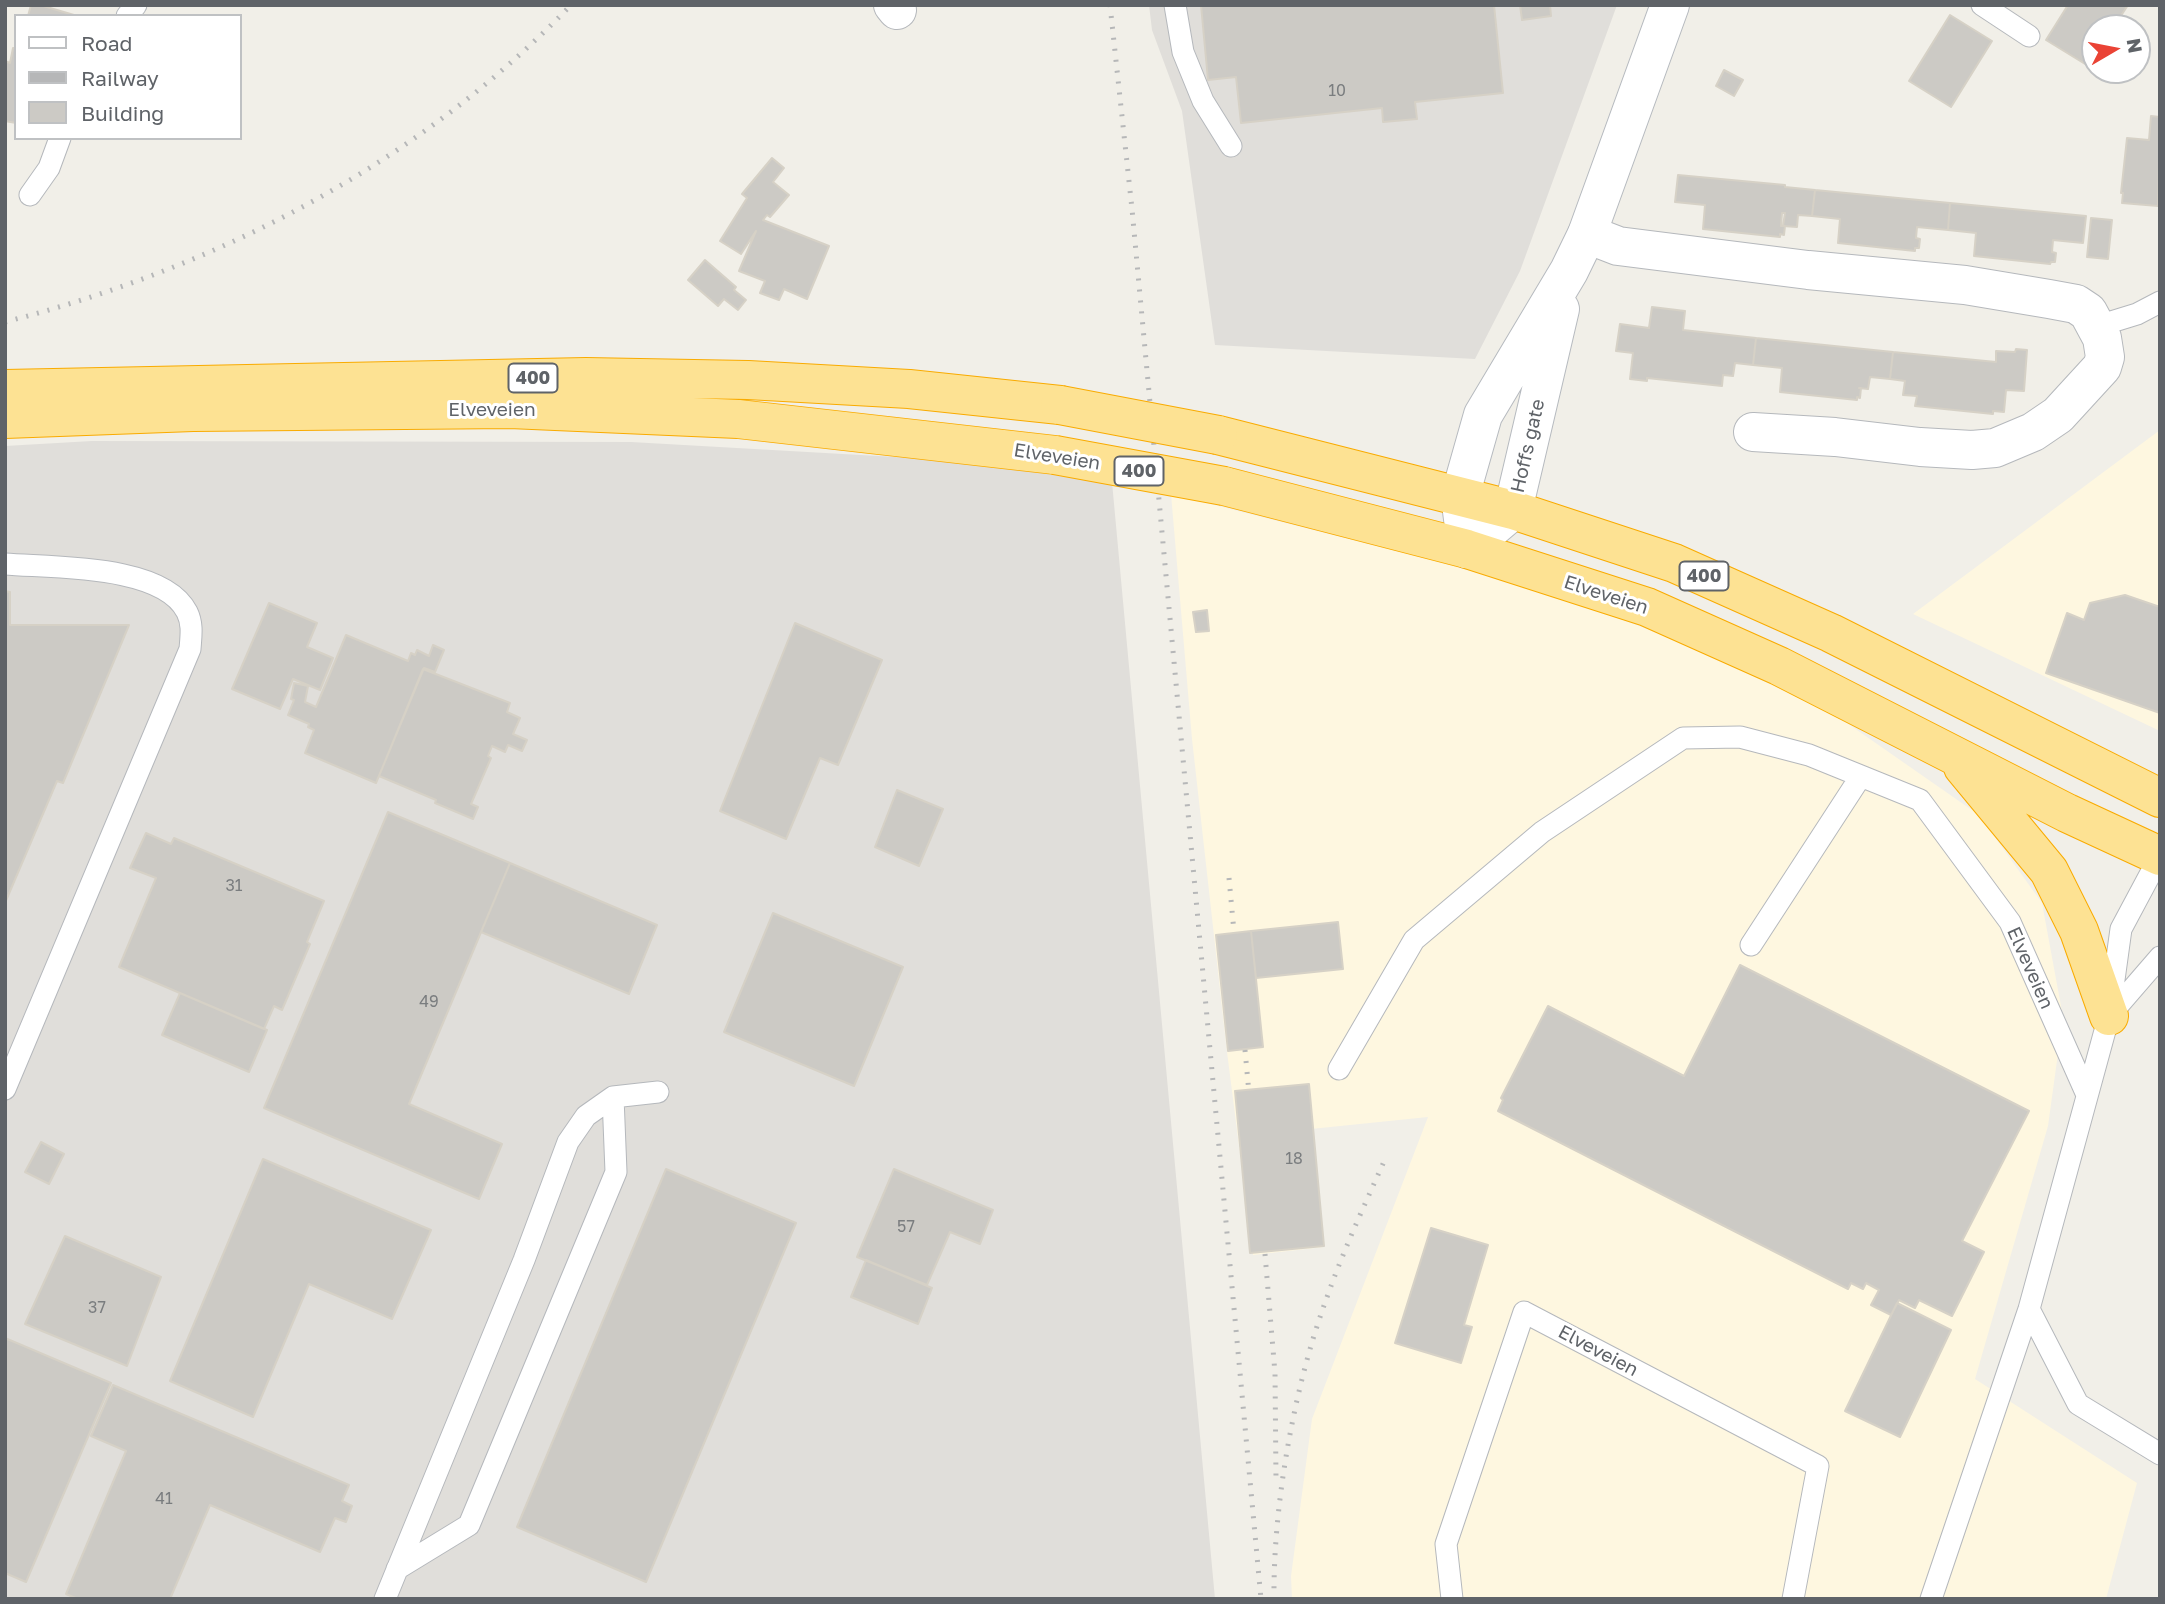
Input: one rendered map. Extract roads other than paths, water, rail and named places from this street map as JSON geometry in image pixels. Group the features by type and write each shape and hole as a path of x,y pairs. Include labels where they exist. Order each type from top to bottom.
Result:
{"highway":[{"name":"Elveveien","path":"5,389 586,377 748,380 909,388 1060,405 1218,435 1461,496 1513,510 1674,563 1795,617 2160,797"},
{"name":"Elveveien","path":"5,419 192,412 510,409 738,419 1055,455 1224,486 1466,549 1647,607 1779,666 2067,813 2160,856"},
{"name":"400","path":"1953,754 2049,872 2079,931 2109,1016"}],"street":[{"name":"Hoffs gate","path":"1466,549 1461,496 1483,415 1569,271 1587,234 1670,5"},
{"path":"1587,234 1618,246 1808,270 1965,285 2076,304 2088,312 2098,326 2102,338 2105,356 2102,367 2058,415 2033,432 1994,448 1972,450 1920,447 1835,437 1753,432"},
{"name":"Hoffs gate","path":"1466,549 1513,510 1569,271"}],"lane":[{"path":"1175,5 1183,52 1203,101 1231,146"},
{"path":"1982,5 2029,36"},
{"path":"30,195 49,168 59,140"},
{"path":"2098,326 2137,314 2160,302"},
{"path":"5,564 131,575 171,592 186,611 192,626 190,649 13,1049 5,1089"},
{"name":"Elveveien","path":"1339,1069 1414,940 1542,832 1683,738 1740,737 1809,755 1920,800 2010,922 2087,1095"},
{"path":"1751,945 1861,776"},
{"path":"1931,1599 2029,1309 2109,1016 2121,929 2160,856"},
{"path":"2109,1016 2160,957"},
{"path":"385,1599 524,1260 569,1142 586,1116 613,1097 658,1092"},
{"path":"397,1569 470,1525 615,1172 613,1097"},
{"path":"2029,1309 2078,1404 2160,1454"},
{"name":"Elveveien","path":"1452,1599 1446,1544 1524,1312 1818,1466 1793,1599"}],"railway":[{"path":"5,322 162,272 237,239 310,202 381,161 448,114 511,62 571,5"},
{"path":"1110,5 1132,209 1261,1599"},
{"path":"1229,878 1234,932"},
{"path":"1245,1050 1249,1093"},
{"path":"1274,1599 1277,1525 1282,1486 1304,1370 1333,1282 1386,1157"},
{"path":"1265,1254 1275,1373 1276,1479"}]}
